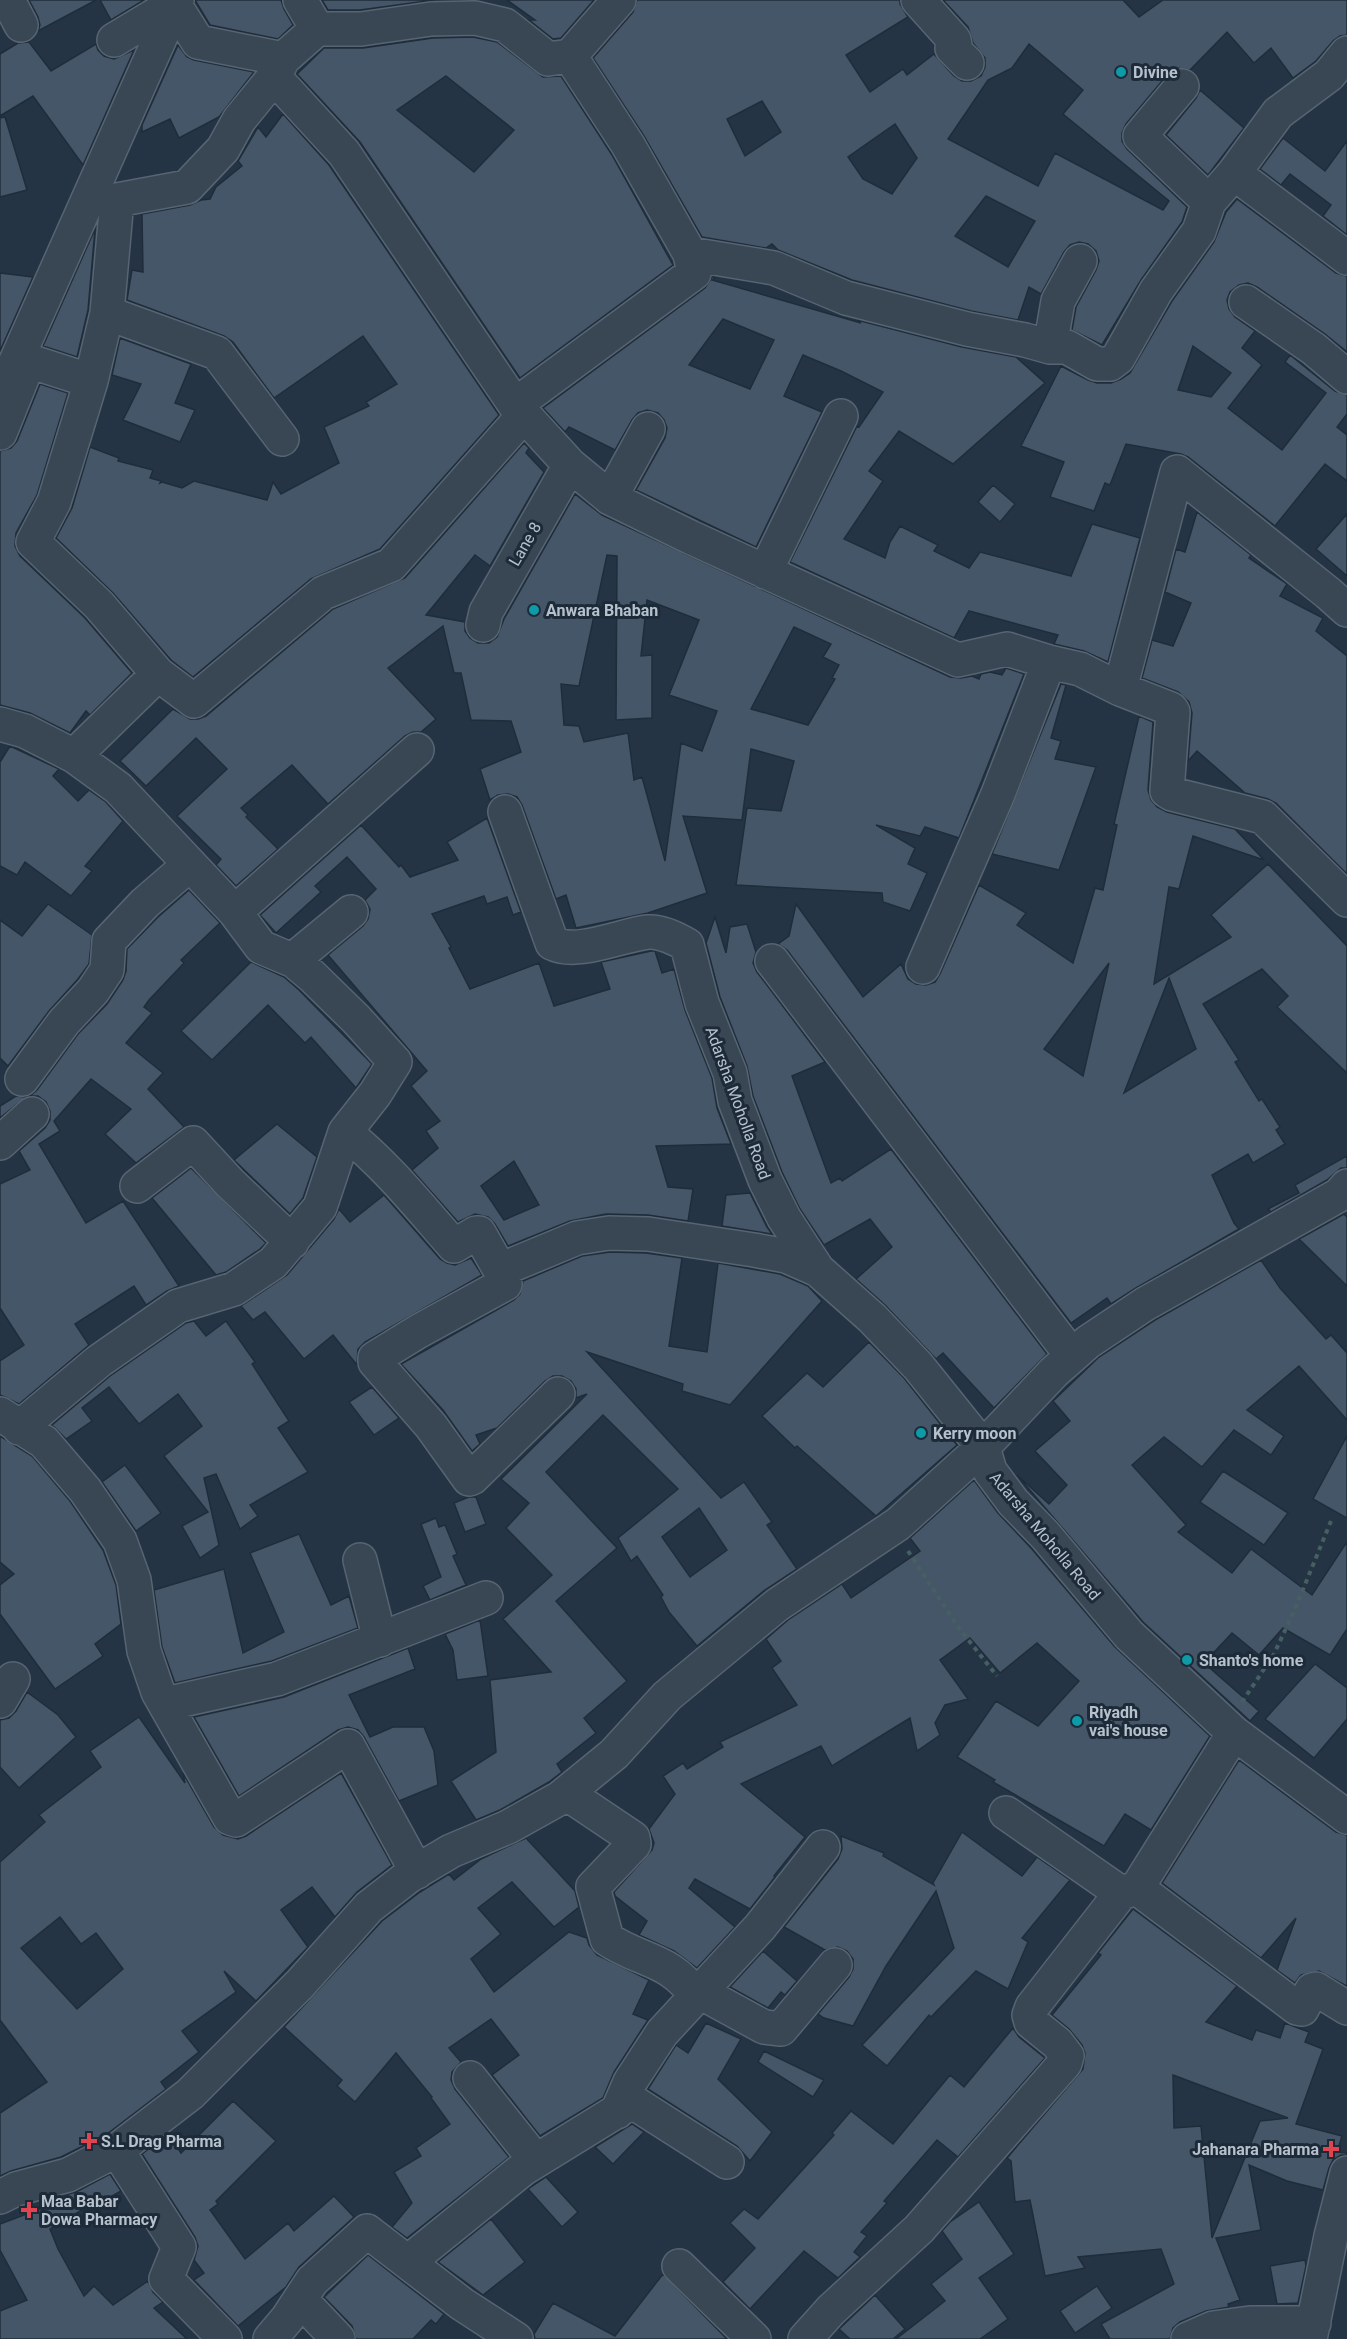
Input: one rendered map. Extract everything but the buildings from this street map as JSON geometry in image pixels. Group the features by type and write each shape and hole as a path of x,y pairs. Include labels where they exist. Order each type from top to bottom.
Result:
{"street":[{"path":"0,397 177,0"},
{"path":"300,0 317,29"},
{"path":"570,56 628,145 690,254 694,273 520,410 391,565 323,593 194,701 158,674 99,605 33,542 54,502 91,381 107,313 117,200 187,187 223,149 238,120 279,68 317,29 361,29 431,19 475,18 505,25 548,59 570,56 619,0"},
{"path":"918,0 954,40 955,45 952,48 967,63"},
{"path":"114,40 172,5 177,7 198,42 279,68 344,153 520,410 570,465 610,498 958,660 1007,649 1080,669 1120,689 1171,709 1173,712 1167,791 1263,817 1347,900"},
{"path":"690,254 774,268 846,298 967,329 1050,347 1067,347 1097,364 1110,364 1118,358 1156,291 1199,231 1209,202 1234,173 1278,113 1329,75 1347,53"},
{"path":"1182,86 1140,136 1209,202"},
{"path":"1234,173 1347,258"},
{"path":"1050,347 1058,301 1080,261"},
{"path":"1246,302 1314,349 1347,376"},
{"path":"107,313 217,353 282,439"},
{"path":"0,433 29,361 91,381"},
{"path":"765,572 841,416"},
{"path":"610,498 648,429"},
{"name":"Lane 8","path":"483,626 486,612 570,465"},
{"path":"1120,689 1177,471 1328,592 1347,610"},
{"path":"923,967 998,794 1049,662"},
{"path":"74,756 158,674"},
{"path":"1,726 25,731 74,756 118,788 235,912 261,947 294,961 356,1019 395,1062 375,1094 345,1132 320,1207 273,1263 234,1289 178,1306 10,1421 44,1442 85,1490 120,1541 134,1580 144,1651 158,1692 233,1820 348,1746 417,1872"},
{"path":"235,912 417,750"},
{"name":"Adarsha Moholla Road","path":"504,812 552,943 573,947 650,932 687,945 702,1003 730,1073 735,1101 765,1180 784,1218 818,1270 872,1318 918,1366 983,1447 990,1471 1007,1494 1045,1535 1128,1635 1230,1729 1347,1817"},
{"path":"22,1079 64,1022 93,991 107,970 109,941 145,903 189,864"},
{"path":"294,961 351,912"},
{"path":"772,961 1072,1356"},
{"path":"0,1143 32,1114"},
{"path":"345,1132 376,1157 412,1195 454,1246 479,1233 500,1270 505,1284 375,1358 375,1362 430,1426 469,1479 558,1394"},
{"path":"136,1186 193,1143 230,1183 292,1242"},
{"path":"0,2197 16,2189 68,2175 117,2150 189,2094 300,1984 369,1907 417,1872 451,1851 508,1827 566,1792 614,1755 667,1696 777,1605 893,1527 983,1447 1054,1372 1088,1342 1145,1304 1339,1195 1347,1186"},
{"path":"500,1270 577,1238 609,1233 648,1234 754,1250 786,1256 818,1270"},
{"path":"360,1560 380,1640"},
{"path":"165,1704 277,1679 486,1598"},
{"path":"805,2339 831,2310 919,2229 1065,2063 1067,2056 1058,2043 1031,2022 1029,2015 1032,2007 1129,1891 1230,1729"},
{"path":"566,1792 633,1838 634,1844 593,1887 607,1940 674,1971 698,1994 764,2027 781,2029 835,1965"},
{"path":"1006,1813 1129,1891 1298,2008 1302,2008 1312,1990 1316,1989 1347,2008"},
{"path":"617,2112 630,2082 662,2033 760,1927 823,1847"},
{"path":"470,2078 536,2161"},
{"path":"408,2262 522,2169 633,2103 727,2162"},
{"path":"117,2150 179,2247 166,2279 225,2339"},
{"path":"1188,2339 1213,2328 1251,2323 1312,2331 1331,2236 1347,2173"},
{"path":"270,2339 312,2281 367,2230 462,2304 516,2339"},
{"path":"679,2266 754,2339"},
{"path":"300,2299 338,2339"}],"path":[{"path":"1230,1729 1274,1654 1331,1521"},
{"path":"893,1527 958,1627 997,1676"}],"place":[{"name":"Divine","path":"1121,72"},
{"name":"Anwara Bhaban","path":"534,610"},
{"name":"Kerry moon","path":"921,1433"},
{"name":"Shanto's home","path":"1187,1660"},
{"name":"Riyadh vai's house","path":"1077,1721"},
{"name":"S.L Drag Pharma","path":"89,2141"},
{"name":"Jahanara Pharma","path":"1331,2149"},
{"name":"Maa Babar Dowa Pharmacy","path":"29,2210"}]}
